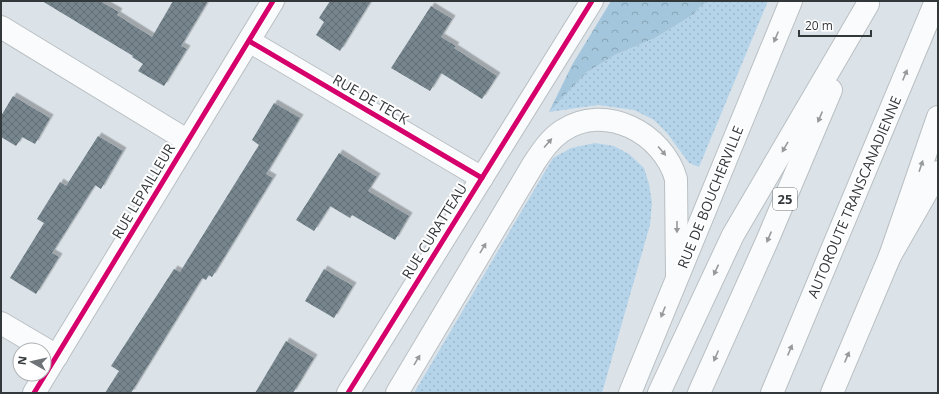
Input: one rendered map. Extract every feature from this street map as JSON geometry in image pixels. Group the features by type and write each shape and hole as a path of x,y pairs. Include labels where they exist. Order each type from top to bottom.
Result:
{"main road":[{"name":"RUE LEPAILLEUR","path":"34,393 274,1"},
{"name":"RUE CURATTEAU","path":"348,393 592,1"},
{"name":"RUE DE BOUCHERVILLE","path":"630,393 791,1"},
{"name":"AUTOROUTE TRANSCANADIENNE","path":"772,393 936,1"},
{"path":"659,393 733,235 868,2"},
{"name":"25","path":"699,393 767,241 868,2"},
{"path":"1,26 188,141"},
{"name":"RUE DE TECK","path":"249,41 482,178"},
{"path":"832,393 890,256 938,117"},
{"path":"397,393 534,163 548,143 561,131 569,127 586,121 602,120 626,125 648,137 666,155 674,170 676,179 677,276"},
{"path":"890,256 938,172"},
{"path":"1,323 57,356"}],"shaded area":[{"path":"706,1 768,1 699,167 689,163 667,133 654,120 634,110 598,105 549,112 587,72 615,55 655,38 691,16"},
{"path":"595,143 614,146 629,154 644,168 649,184 652,203 650,225 602,393 414,393 553,158 571,148"}],"green space":[{"path":"611,1 706,1 691,16 655,38 615,55 587,72 549,112 572,65"}],"building":[{"path":"42,1 100,1 119,12 117,15 152,37 173,1 208,1 181,46 187,49 164,86 138,71 143,64 132,57 133,56"},
{"path":"330,1 371,1 340,51 316,35 324,22 319,18"},
{"path":"431,6 452,19 441,37 456,46 454,48 497,76 482,99 441,73 430,91 391,68"},
{"path":"13,96 50,118 35,144 22,137 16,146 1,137 1,116"},
{"path":"274,103 300,118 266,174 273,178 212,277 209,275 206,280 202,278 131,393 105,393 119,371 111,366 174,269 180,272 259,145 252,140"},
{"path":"98,136 123,151 101,189 95,185 52,253 59,257 36,294 10,278 44,223 37,219 60,182 66,186"},
{"path":"339,153 377,177 368,191 409,216 395,240 352,215 350,218 330,206 314,231 296,220"},
{"path":"324,269 353,286 334,318 305,301"},
{"path":"286,341 314,358 293,393 255,393"}],"cycle path":[{"path":"34,393 273,1"},
{"path":"348,393 592,1"},
{"path":"249,41 482,178"}]}
